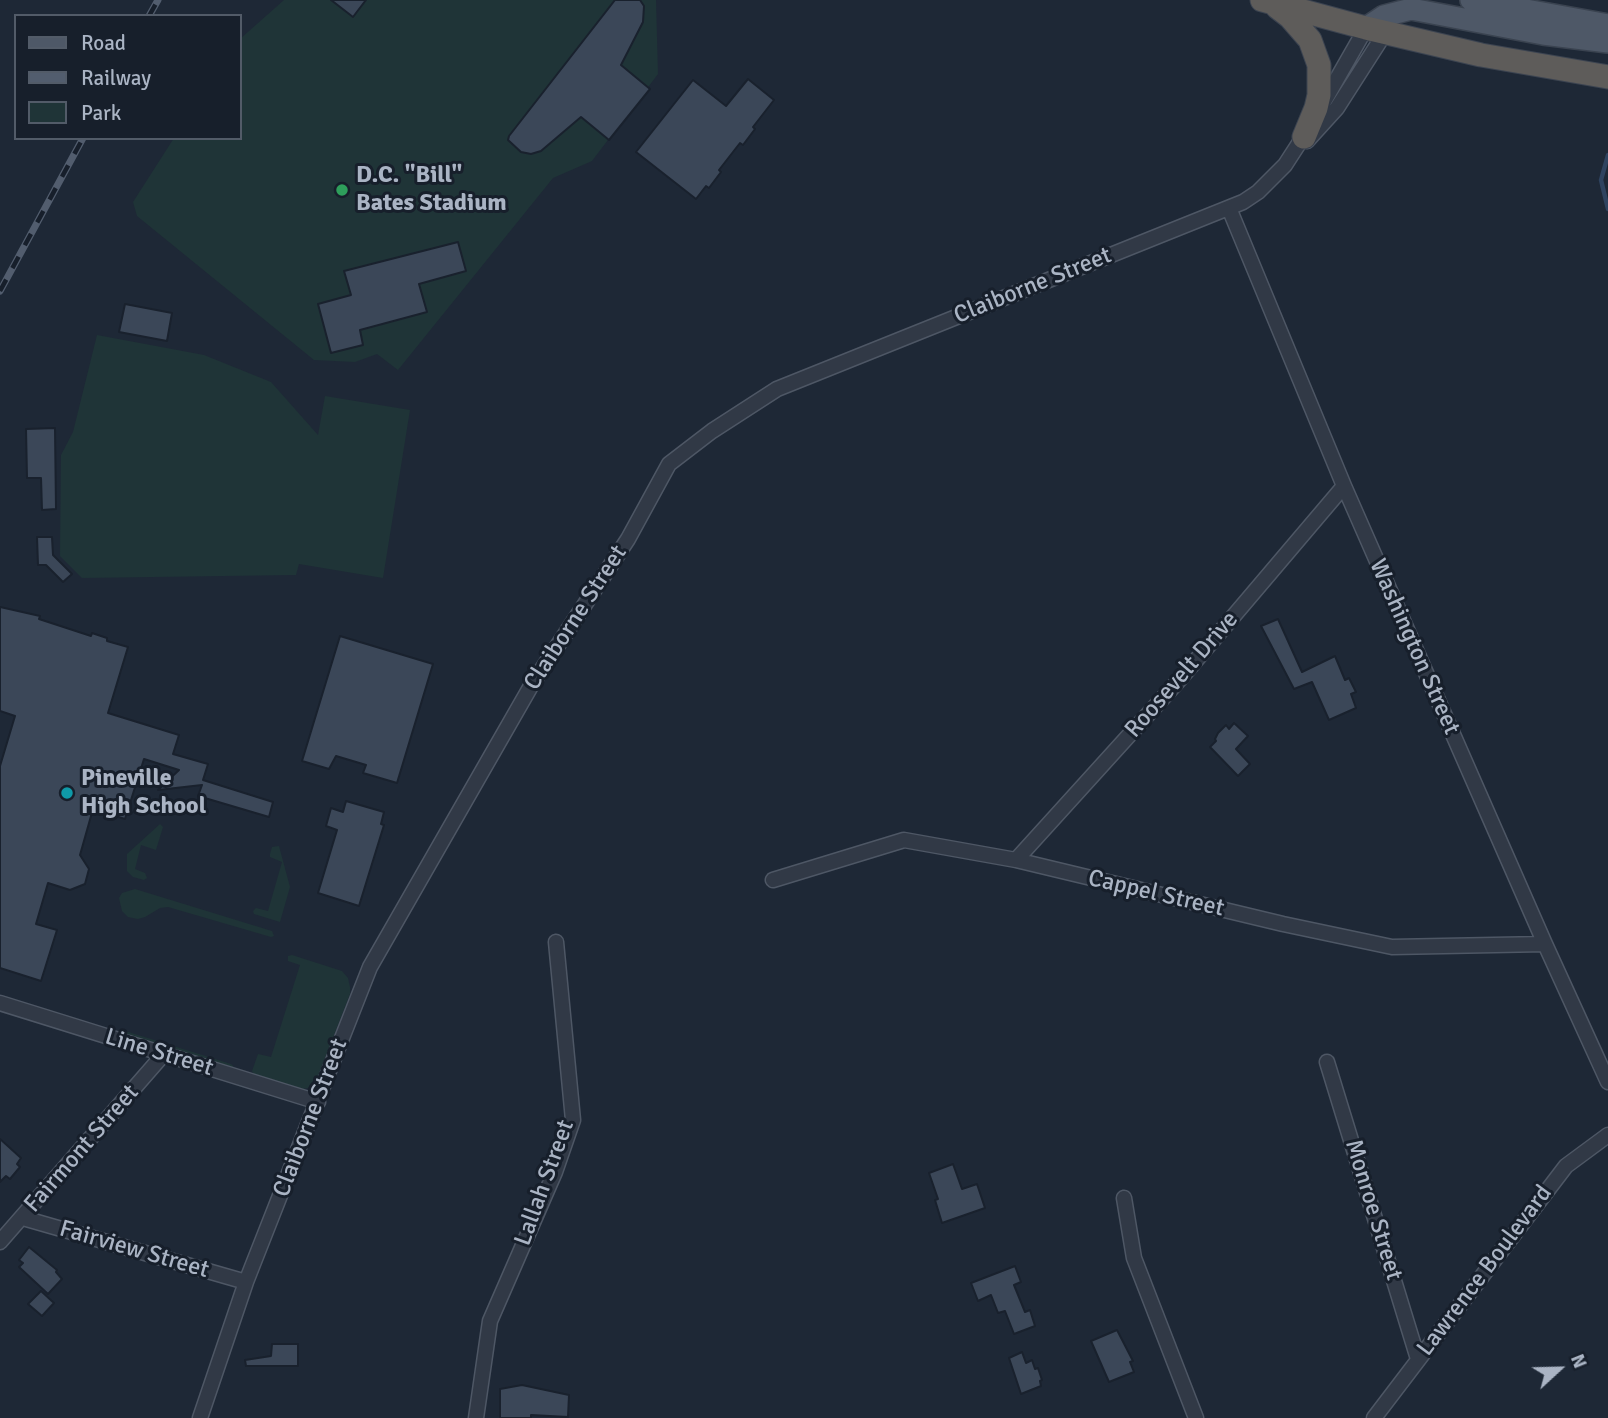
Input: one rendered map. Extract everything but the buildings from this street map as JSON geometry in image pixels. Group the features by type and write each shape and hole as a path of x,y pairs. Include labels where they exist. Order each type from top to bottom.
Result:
{"highway":[{"path":"1261,0 1378,19 1481,55 1608,77"},
{"path":"1261,0 1290,17 1316,52 1319,95 1300,144"}],"main road":[{"path":"1471,0 1598,32"},
{"path":"1378,19 1411,9 1543,34 1598,32"}],"street":[{"name":"Claiborne Street","path":"200,1418 246,1282 370,967 533,682 628,540 669,464 712,431 777,389 1229,208 1258,192 1300,144 1378,19"},
{"name":"Washington Street","path":"1229,208 1344,486 1608,1082"},
{"name":"Roosevelt Drive","path":"1016,860 1181,678 1344,486"},
{"name":"Cappel Street","path":"773,880 904,840 1016,860 1283,924 1392,947 1545,944"},
{"name":"Lallah Street","path":"476,1418 490,1321 555,1171 573,1121 556,942"},
{"name":"Line Street","path":"0,1003 318,1102"},
{"name":"Fairmont Street","path":"0,1242 163,1055"},
{"name":"Monroe Street","path":"1327,1062 1418,1359"},
{"name":"Lawrence Boulevard","path":"1374,1418 1566,1166 1608,1135"},
{"path":"1124,1198 1134,1258 1196,1418"},
{"name":"Fairview Street","path":"23,1218 246,1282"}],"green space":[{"name":"D.C. \"Bill\" Bates Stadium","path":"284,0 656,0 658,74 592,161 553,178 398,370 377,354 355,362 314,360 137,216 133,202 173,140 242,140 242,37"},
{"path":"97,335 204,355 271,382 318,435 325,396 410,410 383,578 299,564 296,575 82,578 60,556 61,455 73,432"},
{"path":"160,824 163,827 156,850 141,845 135,869 145,873 147,878 144,880 133,877 127,871 127,854"},
{"path":"279,846 290,887 280,922 254,914 253,911 256,908 268,911 282,862 270,857 270,854 272,847"},
{"path":"135,889 272,931 274,936 168,907 138,919 128,917 122,911 119,898 122,893"},
{"path":"288,956 342,971 348,978 350,987 350,994 316,1081 308,1088 297,1090 255,1077 252,1071 258,1054 271,1057 300,965 288,961"},
{"path":"122,1030 234,1067 232,1070 119,1034"}],"waterway":[{"path":"1608,155 1601,180 1608,209"}],"railway":[{"path":"150,14 158,0"},
{"path":"0,291 82,140"}],"place":[{"name":"D.C. \"Bill\" Bates Stadium","path":"342,190"},
{"name":"Pineville High School","path":"67,793"}]}
